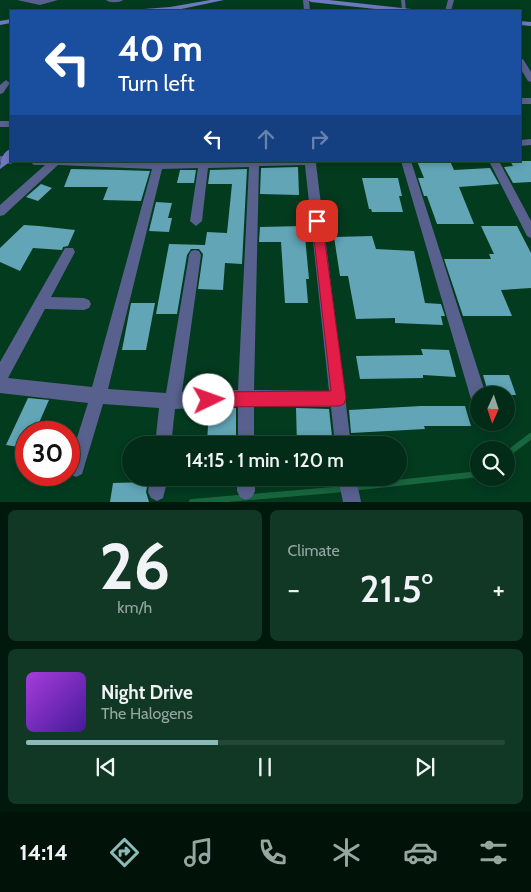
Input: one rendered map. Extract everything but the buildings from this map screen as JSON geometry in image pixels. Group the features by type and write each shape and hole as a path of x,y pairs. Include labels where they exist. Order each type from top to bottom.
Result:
{"main road":[{"path":"165,10 221,0"},
{"path":"311,0 398,10"}],"street":[{"path":"20,0 40,3 55,0"},
{"path":"109,0 120,0"},
{"path":"521,63 531,79"},
{"path":"0,91 6,83"},
{"path":"0,212 56,162 204,162 196,221"},
{"path":"246,436 254,162"},
{"path":"311,162 343,436"},
{"path":"406,162 475,386"},
{"path":"495,162 531,233"},
{"path":"80,455 98,396 159,163"},
{"path":"0,377 69,252"},
{"path":"164,436 195,255"},
{"path":"40,304 84,304"},
{"path":"0,386 170,401 246,398 339,398"},
{"path":"349,486 352,502"}],"waterway":[{"path":"515,448 531,436"},
{"path":"192,502 333,490 470,475"}],"route":[{"path":"209,400 339,398 317,221"}]}
